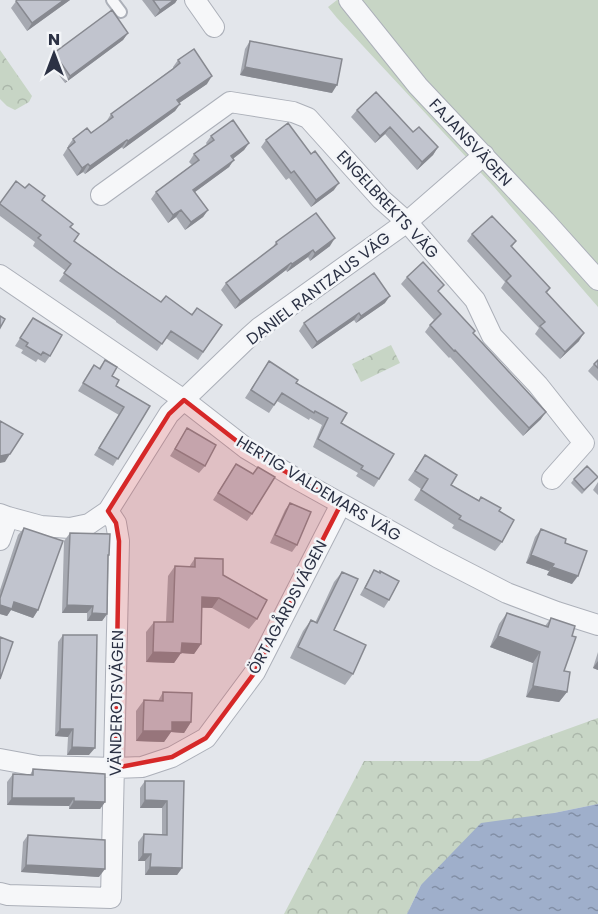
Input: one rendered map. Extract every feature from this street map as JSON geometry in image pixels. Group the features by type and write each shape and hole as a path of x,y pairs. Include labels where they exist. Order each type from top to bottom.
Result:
{"street":[{"path":"195,0 214,27"},
{"name":"FAJANSVÄGEN","path":"349,0 418,86 545,220 598,280"},
{"name":"ENGELBREKTS VÄG","path":"101,195 230,102 293,112 308,118 381,199 407,222 475,300 492,336 538,386 584,443 552,479"},
{"name":"DANIEL RANTZAUS VÄG","path":"108,511 170,414 259,328 407,222 483,155"},
{"name":"HERTIG VALDEMARS VÄG","path":"0,275 184,400 247,449 341,504 507,593 598,625"},
{"name":"ÖRTAGÅRDSVÄGEN","path":"0,759 38,766 115,768 142,766 172,757 206,738 255,672 341,504"},
{"path":"0,540 4,515 41,526 70,528 89,524 108,511"},
{"name":"VÄNDEROTSVÄGEN","path":"0,893 111,898 119,541 116,523 108,511"}],"lane":[{"path":"112,0 121,12"}],"highlighted area":[{"path":"184,400 247,449 341,504 255,672 206,738 172,757 115,768 119,541 116,523 108,511 169,414"}],"green space":[{"path":"337,0 598,0 598,307 494,187 337,18 328,7"},
{"path":"0,50 32,96 29,102 15,110 0,99"},
{"path":"391,345 400,363 361,382 352,364"},
{"path":"598,718 598,804 554,813 421,885 407,914 284,914 364,761 479,761"}],"water":[{"path":"598,804 598,914 407,914 421,885 481,823 554,813"}],"building":[{"path":"17,0 64,0 32,23"},
{"path":"153,0 174,0 160,10"},
{"path":"112,10 128,33 70,76 54,53"},
{"path":"250,41 342,59 337,85 245,67"},
{"path":"194,49 212,76 177,100 180,104 128,141 90,166 88,164 82,168 68,148 75,142 73,139 87,128 91,133 113,117 111,114 173,69 180,63 178,60"},
{"path":"376,92 413,132 419,127 438,147 422,162 390,127 380,136 357,110"},
{"path":"233,120 249,143 231,156 234,160 193,190 208,210 191,222 181,210 173,215 156,192 199,160 194,154 214,140 211,136"},
{"path":"288,123 311,154 315,151 339,183 316,200 294,171 291,173 266,140"},
{"path":"16,181 25,188 29,184 45,196 42,200 73,224 70,227 79,234 74,241 117,272 161,302 166,296 192,315 197,308 222,325 203,352 171,331 162,344 64,273 71,264 38,238 41,235 0,204"},
{"path":"316,213 335,238 315,253 313,250 291,263 240,301 226,283"},
{"path":"492,216 516,241 511,246 550,288 546,292 584,333 565,352 540,326 545,322 506,281 511,276 472,234"},
{"path":"423,262 444,285 438,291 475,331 473,333 546,412 529,428 430,325 441,314 407,277"},
{"path":"374,273 390,296 361,316 359,313 317,342 304,323"},
{"path":"0,316 5,319 0,328"},
{"path":"33,318 62,335 50,356 43,352 41,355 26,346 28,343 20,338"},
{"path":"105,360 117,367 112,376 119,380 116,386 150,406 118,459 99,448 124,407 83,383 94,365 100,369"},
{"path":"269,361 298,380 296,383 347,413 341,423 394,454 379,479 361,469 363,466 318,439 328,418 315,411 314,413 282,393 274,405 251,390"},
{"path":"0,421 23,434 10,454 0,456"},
{"path":"187,428 216,445 205,466 175,449"},
{"path":"425,455 457,475 451,485 479,501 481,497 501,508 499,511 514,520 502,542 459,519 461,516 421,490 428,479 415,471"},
{"path":"236,464 253,474 258,467 275,477 252,514 218,493"},
{"path":"587,466 598,477 584,490 574,479"},
{"path":"290,503 311,512 297,545 275,535"},
{"path":"24,528 63,541 38,610 14,602 12,609 0,605 0,598"},
{"path":"541,529 566,539 565,543 587,551 578,576 552,567 554,564 531,555"},
{"path":"70,533 110,534 107,614 92,613 93,606 67,605"},
{"path":"195,558 223,559 223,575 267,600 257,619 219,598 202,597 201,644 182,643 181,653 153,652 154,622 173,622 175,566 195,567"},
{"path":"374,570 399,581 389,600 365,588"},
{"path":"342,572 358,579 334,630 366,645 353,674 298,647 311,620 317,623"},
{"path":"507,613 548,627 551,618 575,626 572,636 576,637 564,671 570,672 567,692 533,686 540,652 498,636"},
{"path":"63,635 97,635 95,748 72,747 73,729 60,729"},
{"path":"0,637 13,642 0,679"},
{"path":"163,692 192,693 191,722 172,722 172,731 143,731 144,700 163,701"},
{"path":"33,769 105,774 105,802 74,801 74,798 12,798 13,774 33,775"},
{"path":"145,781 184,781 182,868 150,867 151,854 143,854 144,834 167,835 167,801 145,800"},
{"path":"28,835 105,840 105,869 26,865"}]}
